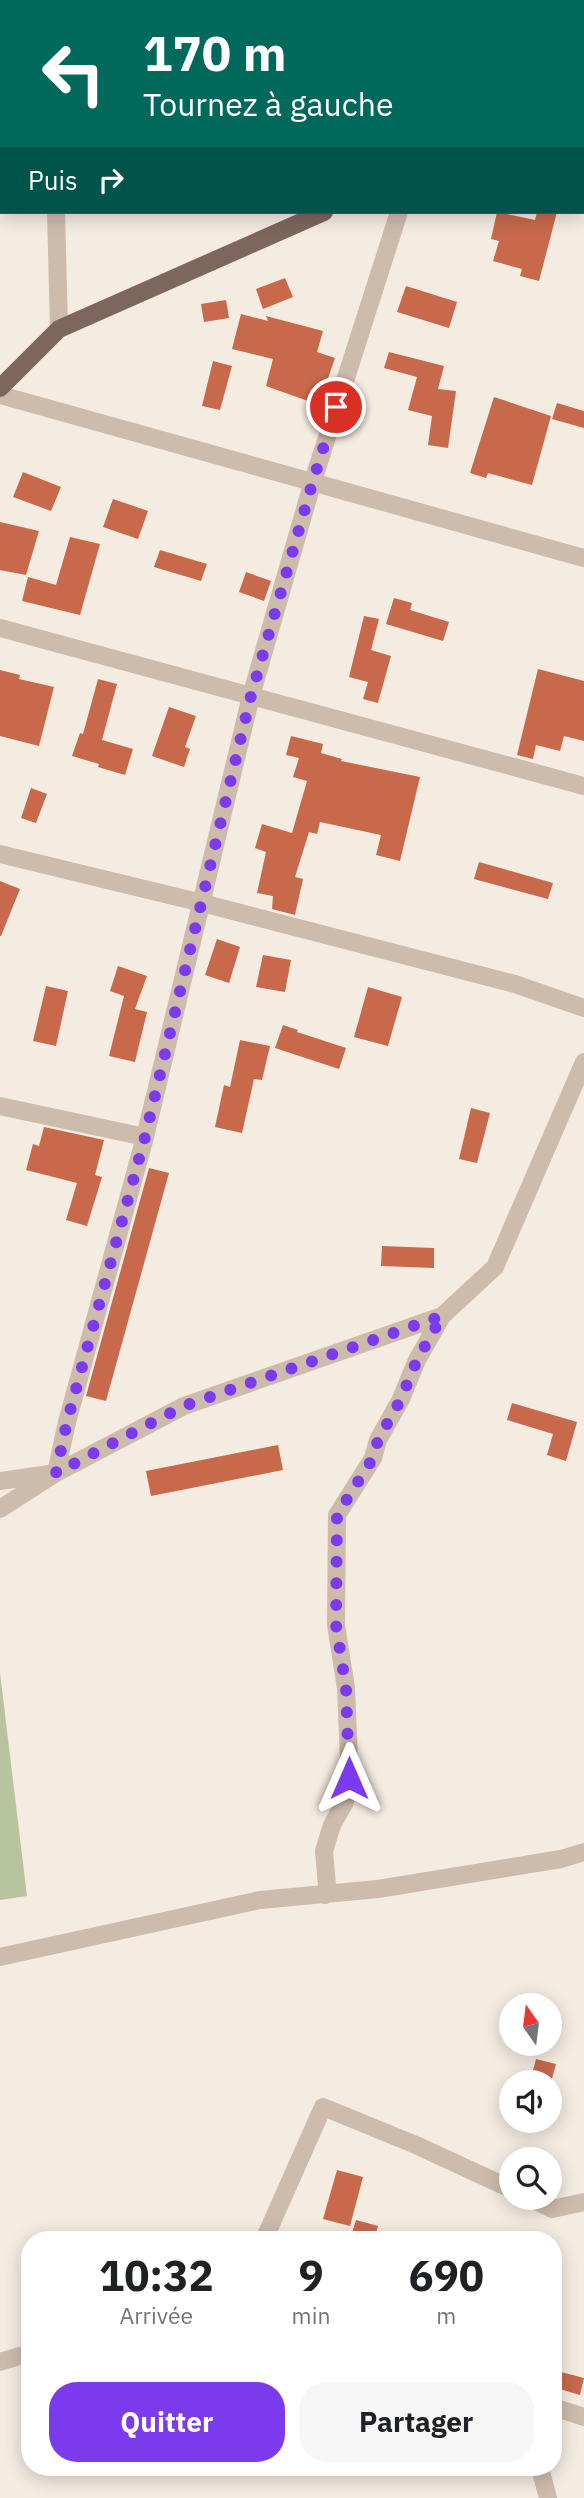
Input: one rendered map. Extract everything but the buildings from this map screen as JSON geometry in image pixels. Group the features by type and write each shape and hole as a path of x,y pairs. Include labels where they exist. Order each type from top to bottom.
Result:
{"main road":[{"path":"0,388 59,328 319,214"}],"street":[{"path":"56,214 59,328"},
{"path":"56,1473 67,1422 145,1137 251,696 313,481 398,214"},
{"path":"0,395 584,558"},
{"path":"0,628 584,786"},
{"path":"0,854 515,984 584,1009"},
{"path":"325,1895 327,1885 324,1851 331,1825 345,1802 349,1759 346,1688 336,1625 337,1515 373,1458 378,1440 442,1316 495,1267 584,1062"},
{"path":"0,1106 145,1137"},
{"path":"0,1509 56,1473 184,1406 442,1316"},
{"path":"0,1482 56,1473"},
{"path":"0,1957 260,1900 391,1887 561,1859 584,1852"},
{"path":"268,2231 323,2108 416,2145 499,2183"},
{"path":"562,2206 584,2202"},
{"path":"0,2362 21,2356"},
{"path":"562,2410 584,2417"},
{"path":"542,2476 548,2498"}],"green space":[{"path":"0,1673 27,1896 0,1900"}],"route":[{"path":"336,407 251,696 145,1137 67,1422 56,1473 184,1406 442,1316 378,1440 373,1458 337,1515 336,1625 346,1688 349,1778"}]}
